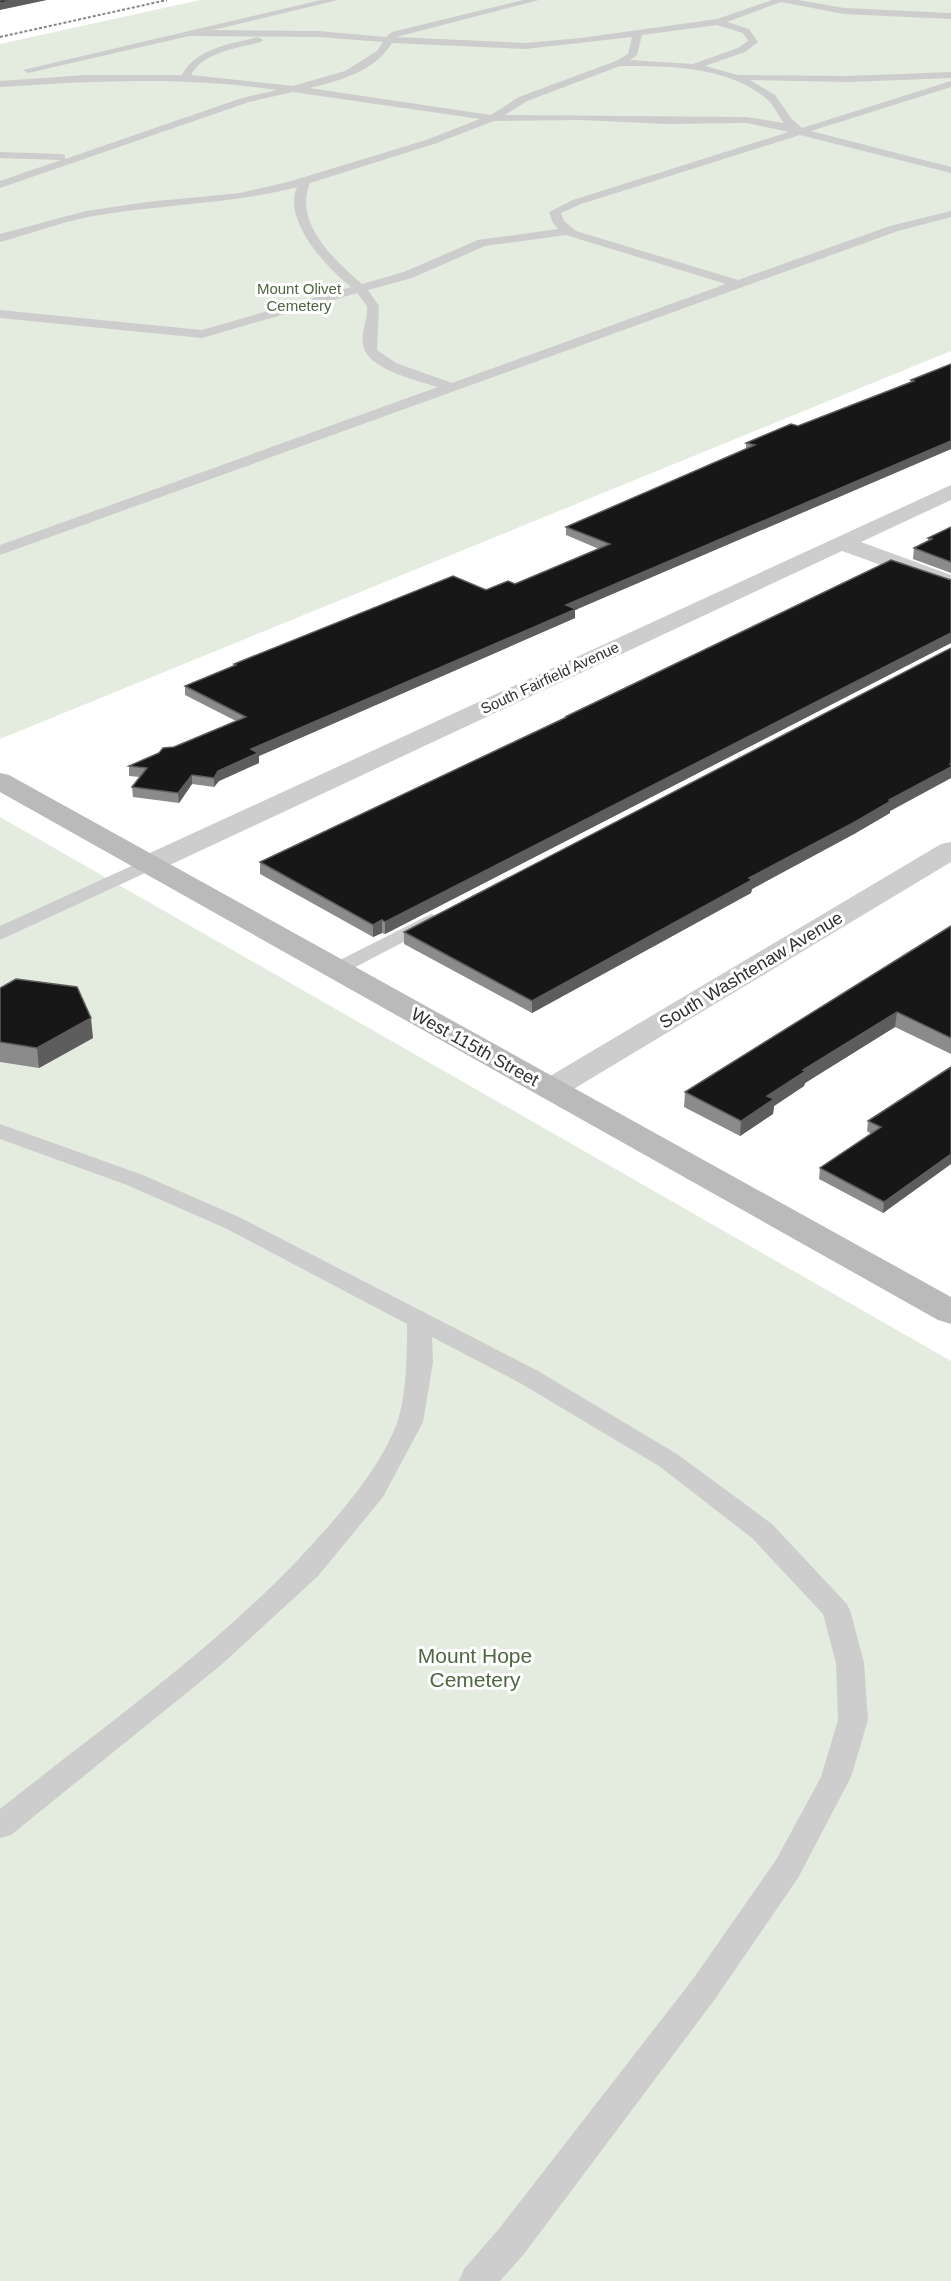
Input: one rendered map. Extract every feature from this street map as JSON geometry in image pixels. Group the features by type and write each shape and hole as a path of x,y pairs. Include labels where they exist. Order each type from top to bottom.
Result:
{"street":[{"name":"South Fairfield Avenue","path":"150,864 951,492"},
{"path":"842,543 951,583"},
{"name":"West 115th Street","path":"0,781 951,1312"},
{"name":"South Washtenaw Avenue","path":"550,1089 951,850"}],"lane":[{"path":"0,77 333,0"},
{"path":"0,185 246,100 328,81 364,66 381,53 389,39 401,33 534,0"},
{"path":"189,33 290,33 441,44 525,46 718,22 781,0 844,11 951,16"},
{"path":"695,67 708,60 743,50 753,42 746,31 718,22"},
{"path":"185,78 192,66 211,55 243,44 290,33"},
{"path":"0,238 86,214 147,205 240,196 305,181 430,142 493,118 522,99 619,63 632,55 638,33"},
{"path":"619,63 695,67 732,76 800,80 951,75"},
{"path":"732,76 772,98 781,107 784,118 801,132"},
{"path":"0,84 87,78 185,78 294,89 493,118 747,120 776,124 951,170"},
{"path":"566,231 559,223 555,212 567,205 951,84"},
{"path":"0,155 79,157"},
{"path":"305,181 299,190 298,198 298,207 303,222 342,273 374,306 369,346 374,356 452,387"},
{"path":"0,550 894,228 951,214"},
{"path":"0,314 202,334 429,268 453,254 482,243 566,231 740,284"},
{"path":"0,934 150,864"},
{"path":"337,969 448,911"},
{"path":"0,1131 135,1180 233,1223 529,1377 668,1460 762,1531 836,1610 850,1663 853,1720 836,1777 788,1869 704,1989 511,2242 477,2281"},
{"path":"0,1826 220,1649 308,1569 374,1490 410,1422 420,1362 419,1318"}],"green space":[{"name":"Mount Olivet Cemetery","path":"200,0 951,0 951,351 0,739 0,44"},
{"name":"Mount Hope Cemetery","path":"0,817 951,1361 951,2281 0,2281"}],"building":[{"path":"951,364 951,441 566,605 576,609 251,749 258,753 218,771 214,778 192,775 178,793 132,787 147,768 129,766 159,753 163,748 174,747 246,717 185,686 453,576 486,590 508,581 515,584 610,544 566,527 755,445 746,443 791,424 798,426 914,381 911,380"},
{"path":"951,527 951,562 914,548 932,539 928,538"},
{"path":"891,560 951,580 951,633 385,922 382,920 373,925 260,862 567,717 565,717"},
{"path":"951,648 951,767 532,1001 404,932"},
{"path":"951,926 951,1038 897,1012 803,1070 806,1071 767,1096 774,1099 741,1121 685,1092"},
{"path":"16,979 77,987 91,1018 37,1048 0,1042 0,988"},
{"path":"951,1067 951,1154 884,1202 820,1168 881,1127 868,1121"}],"railway":[{"path":"0,37 167,0"}]}
